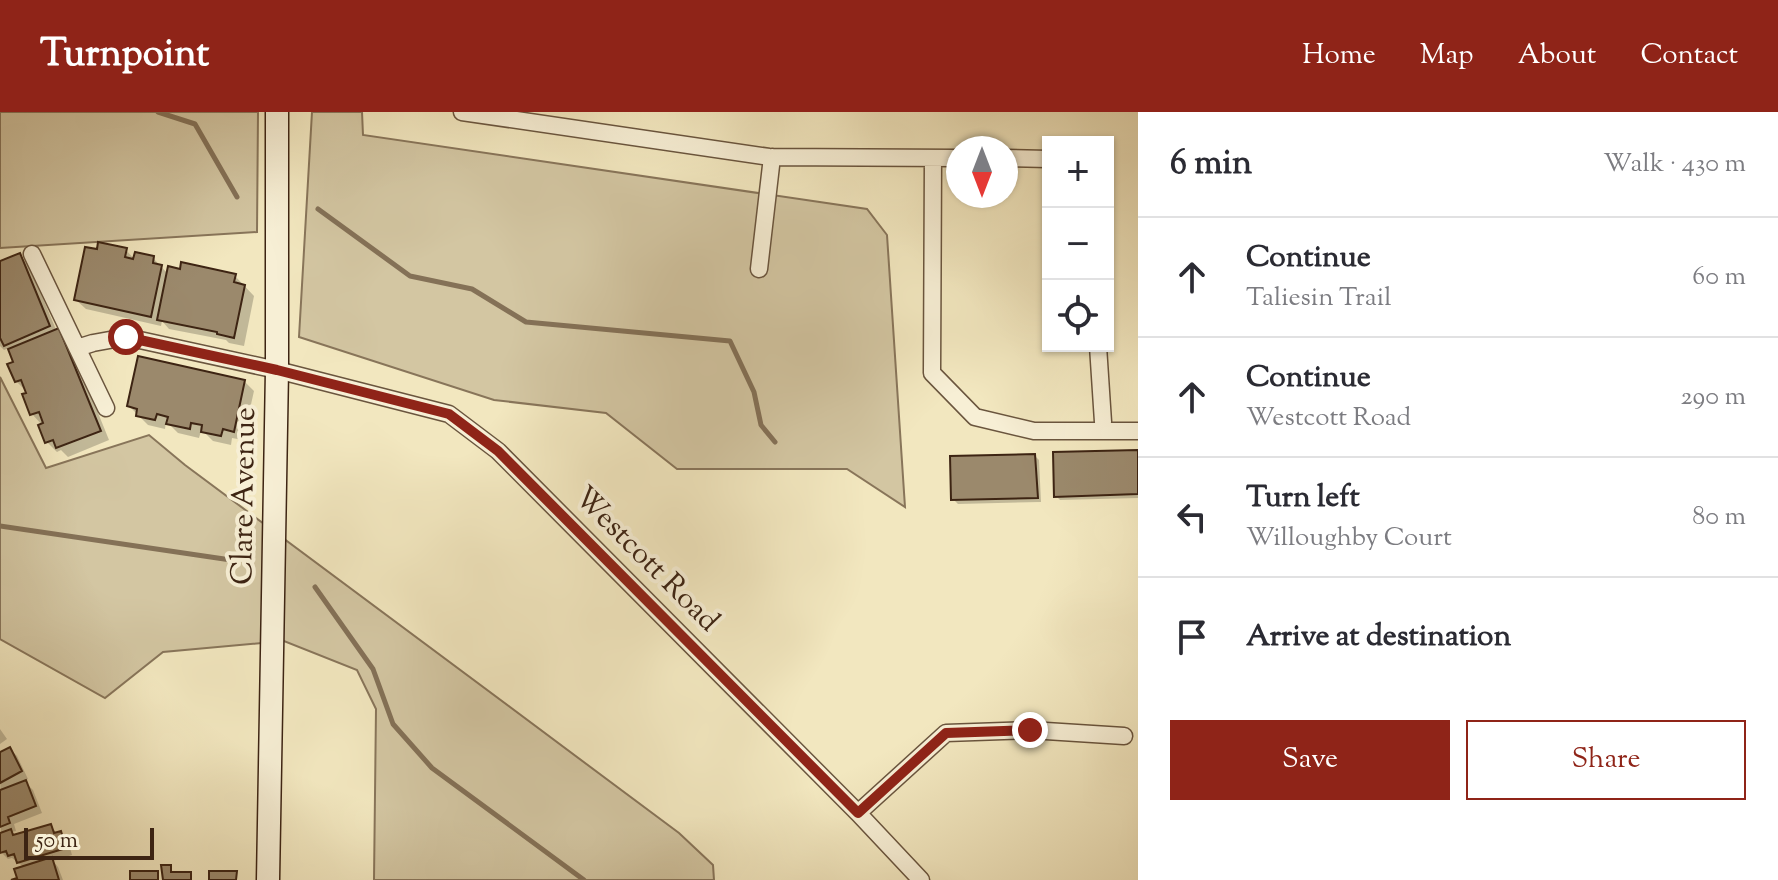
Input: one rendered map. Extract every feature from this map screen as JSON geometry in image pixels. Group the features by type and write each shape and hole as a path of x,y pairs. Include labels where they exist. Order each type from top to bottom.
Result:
{"street":[{"name":"Clare Avenue","path":"268,880 277,370 277,112"},
{"path":"462,112 772,157 946,158"},
{"path":"759,269 772,157"},
{"path":"933,158 932,373 975,417 1034,431 1138,431"},
{"path":"1018,158 1042,159"},
{"path":"32,254 106,408"},
{"name":"Westcott Road","path":"77,348 126,337 277,370 449,414 498,451 921,880"},
{"path":"1098,352 1103,422"},
{"path":"858,813 946,733 1030,730 1124,736"}],"shaded area":[{"path":"0,112 258,112 257,232 0,248"},
{"path":"312,112 362,112 363,135 867,209 887,235 905,507 847,469 677,469 606,413 494,400 299,337"},
{"path":"0,377 46,468 149,435 679,833 713,865 714,880 374,880 376,709 357,670 284,641 163,652 105,698 0,639"}],"building":[{"path":"98,242 127,248 125,257 133,259 135,252 154,256 153,263 162,265 151,317 74,300 85,247 97,249"},
{"path":"20,253 50,326 4,346 0,338 0,261"},
{"path":"181,262 236,274 234,282 245,285 234,338 157,320 168,266 180,269"},
{"path":"59,328 101,431 56,448 53,440 45,443 38,425 43,423 39,412 30,415 22,394 26,393 21,380 15,382 7,364 13,362 8,349"},
{"path":"138,356 245,380 234,432 223,429 221,436 201,432 202,425 191,423 190,429 166,424 168,417 157,414 155,420 136,416 137,409 127,406"},
{"path":"1138,450 1138,494 1054,497 1053,452"},
{"path":"1035,454 1038,498 951,500 950,456"},
{"path":"10,747 22,771 0,783 0,752"},
{"path":"26,780 36,806 8,817 10,823 0,827 0,790"},
{"path":"51,824 54,833 61,831 66,848 17,863 14,854 8,856 6,851 0,853 0,833 11,829 13,835"},
{"path":"52,857 59,880 11,880 17,878 14,869"},
{"path":"161,865 171,865 171,872 191,872 191,880 163,880"},
{"path":"130,871 158,871 158,880 130,880"},
{"path":"209,871 237,871 236,880 209,880"}],"waterway":[{"path":"158,112 195,124 237,197"},
{"path":"318,209 410,276 472,289 526,322 730,341 754,392 761,425 775,442"},
{"path":"0,526 231,560"},
{"path":"315,587 373,669 393,724 432,768 584,880"}],"route":[{"path":"126,337 277,370 449,414 498,451 858,813 946,733 1030,730"}]}
